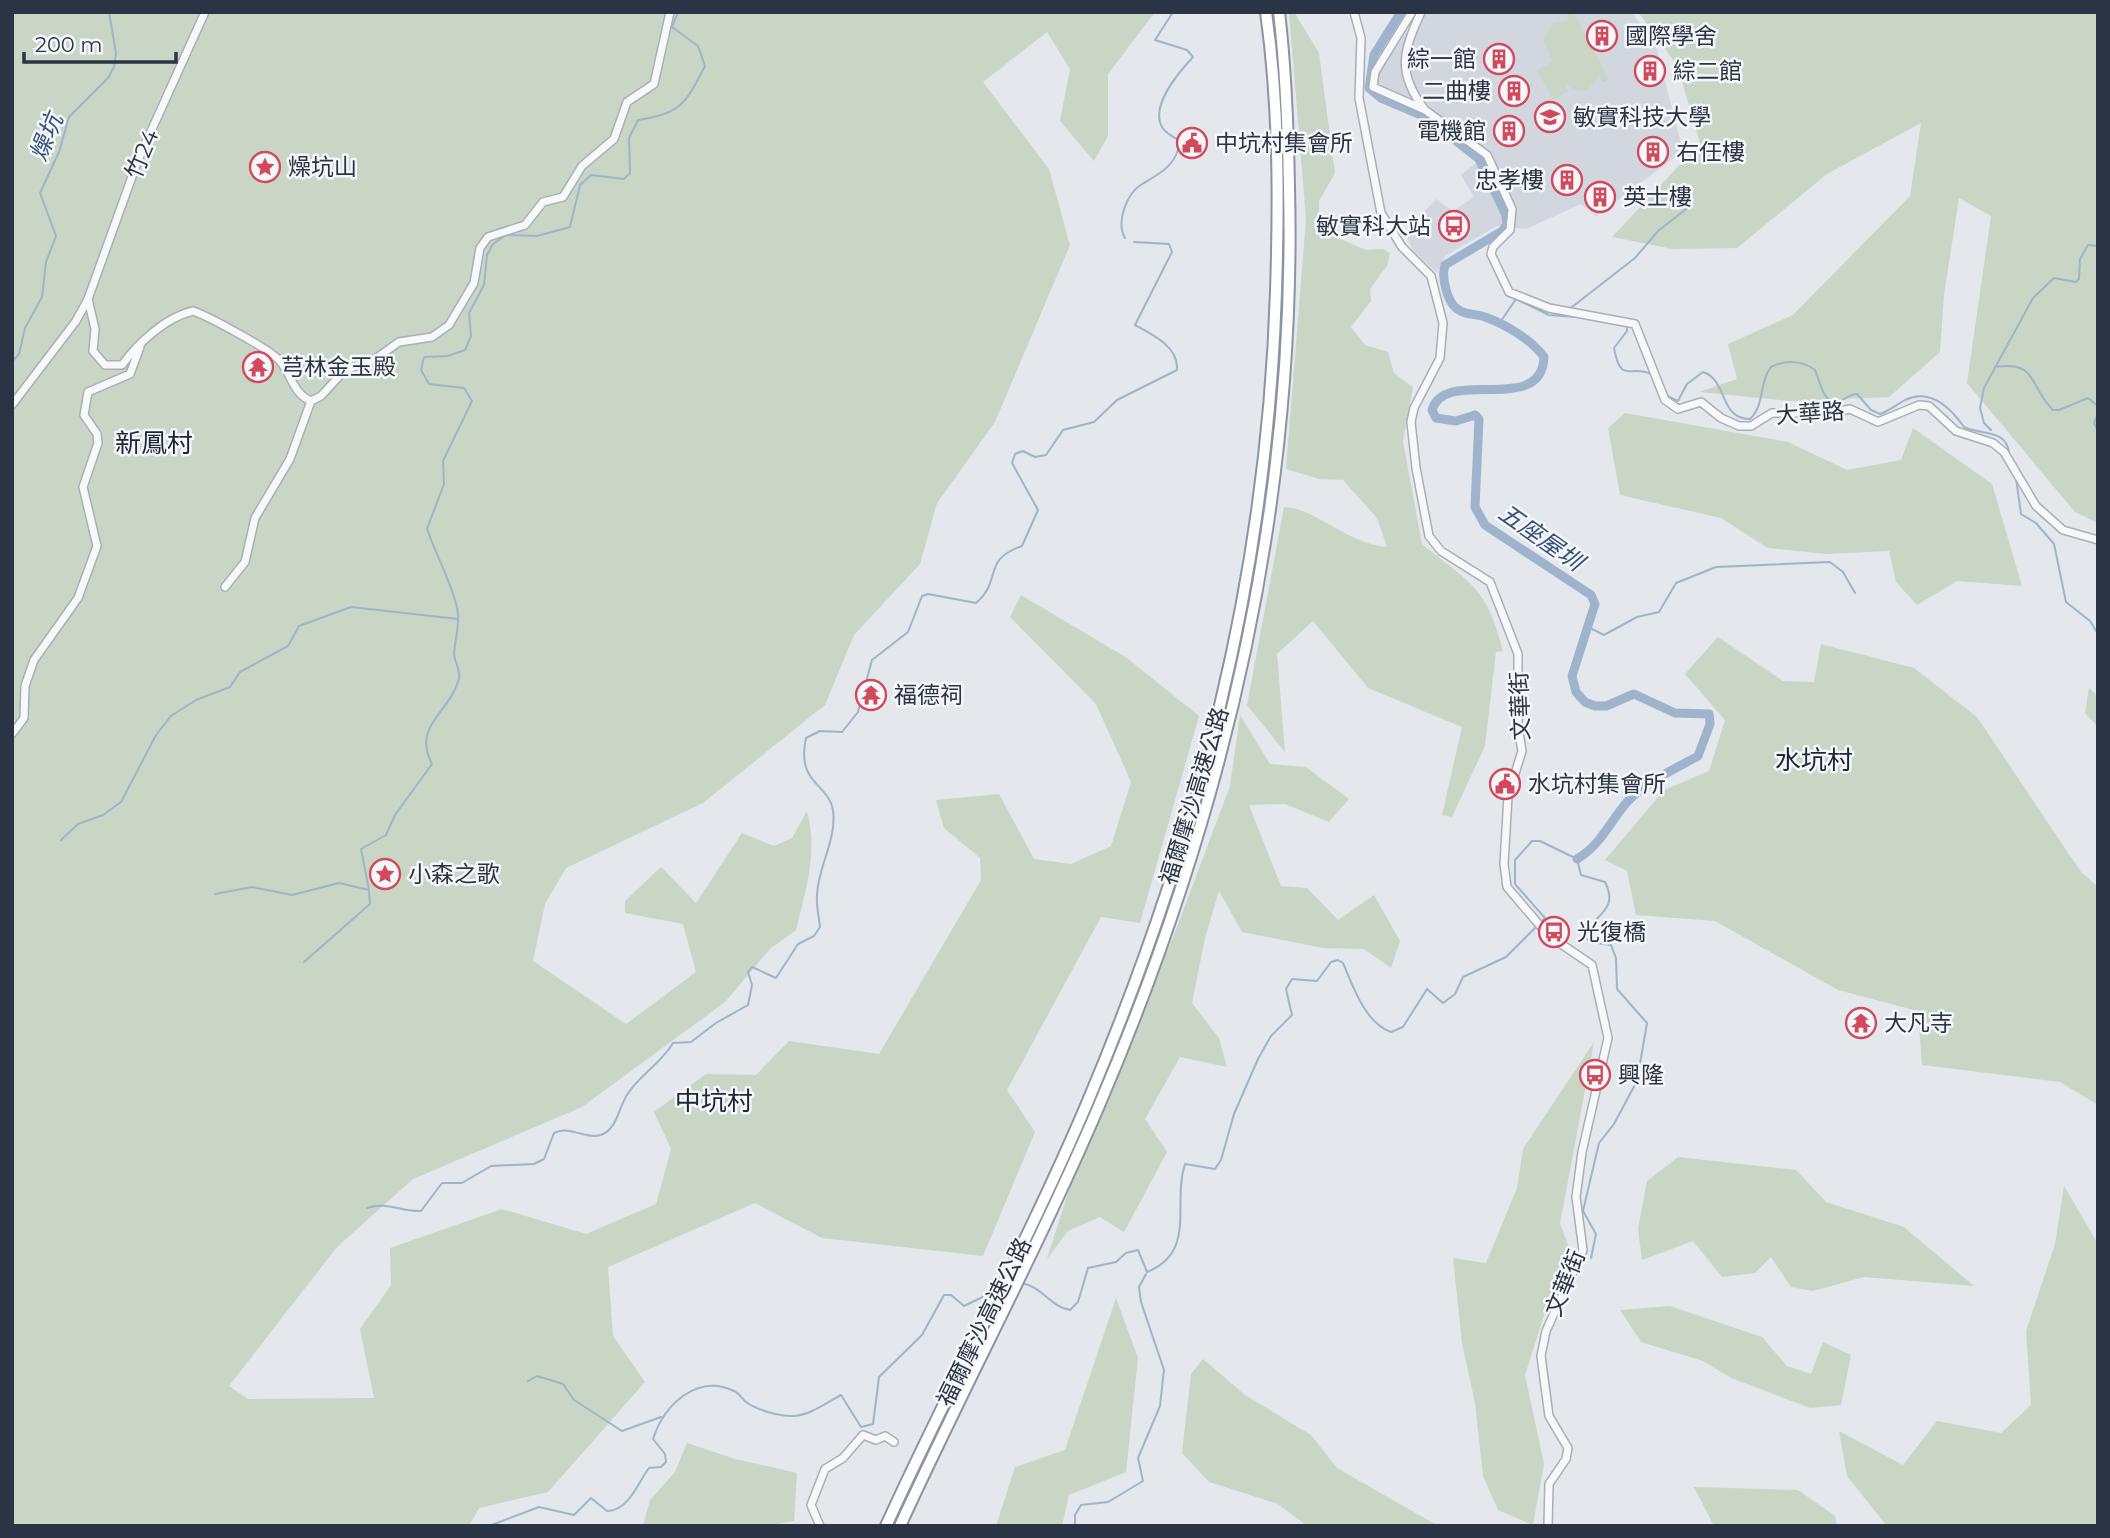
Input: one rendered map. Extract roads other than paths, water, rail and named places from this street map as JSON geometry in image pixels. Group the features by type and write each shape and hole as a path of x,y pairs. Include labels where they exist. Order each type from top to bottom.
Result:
{"highway":[{"name":"福爾摩沙高速公路","path":"886,1526 1033,1224 1118,1024 1189,829 1234,653 1259,511 1269,426 1275,330 1278,238 1276,130 1266,12"},
{"name":"福爾摩沙高速公路","path":"900,1526 1033,1251 1098,1107 1192,856 1233,717 1271,512 1288,329 1291,238 1288,128 1279,12"}],"street":[{"name":"竹24","path":"12,405 76,321 88,299 138,160 205,12"},
{"path":"226,587 245,562 255,518 290,458 312,401 321,396 345,370 375,359 400,342 432,337 449,325 474,283 480,248 488,237 525,225 543,202 563,197 582,166 614,139 627,102 654,84 670,12"},
{"name":"文華街","path":"1354,12 1361,38 1359,98 1381,213 1402,247 1431,276 1443,323 1440,358 1414,408 1411,422 1426,527 1431,540 1441,551 1490,582 1518,654 1518,726 1522,751 1508,791 1504,872 1510,894 1539,926 1560,946 1588,962 1595,970 1608,1038 1582,1152 1576,1197 1576,1214 1583,1250 1547,1328 1542,1349 1541,1363 1549,1416 1568,1448 1566,1459 1549,1484 1548,1526"},
{"name":"大華路","path":"1412,12 1375,72 1372,83 1377,90 1425,110 1487,155 1512,209 1510,230 1493,247 1491,254 1505,288 1549,308 1635,324 1657,382 1670,405 1678,409 1701,401 1721,418 1739,426 1751,426 1772,412 1803,413 1812,417 1857,410 1878,422 1919,405 1929,406 1956,430 1993,443 2004,452 2036,506 2063,530 2098,540"},
{"name":"大華路","path":"1421,12 1404,49 1404,63 1413,94 1425,110"},
{"path":"88,299 95,329 93,351 105,365 122,365 168,321 193,312 278,358 298,394 312,401"},
{"path":"12,734 24,718 24,686 34,660 78,598 97,546 83,492 98,443 97,434 84,415 88,392 130,374 140,347"},
{"path":"820,1526 811,1505 825,1469 844,1458 863,1435 876,1440 885,1436 894,1442"}],"waterway":[{"name":"燥坑","path":"12,362 19,354 25,328 42,297 46,262 56,236 40,193 59,152 69,117 108,78 114,67 116,53 109,12"},
{"path":"215,894 252,887 292,895 339,883 369,890 361,849 386,835 395,815 432,764 427,751 429,729 448,702 459,679 454,653 458,625 457,607 427,529 444,484 443,461 472,401 464,388 429,384 421,370 424,357 448,356 465,350 471,336 469,313 484,285 487,255 493,244 506,235 537,236 570,227 580,185 591,175 624,179 630,173 629,138 638,120 673,110 687,98 705,66 698,46 672,27 678,12"},
{"path":"1125,238 1122,217 1127,201 1136,189 1172,162 1180,141 1162,127 1159,119 1168,90 1193,57 1187,50 1155,40 1173,12"},
{"name":"五座屋圳","path":"1401,12 1374,55 1369,88 1381,98 1426,117 1479,159 1506,215 1507,225 1502,231 1445,265 1448,296 1459,310 1485,317 1509,328 1533,345 1544,357 1539,375 1527,384 1511,389 1455,392 1440,398 1432,410 1436,418 1456,421 1475,415 1479,419 1475,507 1485,525 1591,595 1595,604 1572,676 1576,692 1585,702 1606,706 1634,694 1675,713 1709,714 1710,724 1698,756 1644,787 1628,801 1593,847 1577,859"},
{"path":"1572,307 1635,258 1658,231 1690,206"},
{"path":"367,1208 387,1206 421,1211 442,1183 462,1183 491,1166 534,1164 544,1159 554,1133 566,1131 595,1136 606,1132 614,1123 632,1088 673,1043 691,1042 716,1023 748,1005 752,985 748,972 752,967 776,978 798,944 814,936 820,927 818,884 834,821 830,801 805,765 806,738 820,731 842,732 858,712 872,660 908,632 922,596 928,594 976,603 984,595 1001,558 1022,546 1038,510 1012,463 1015,454 1023,451 1035,457 1046,455 1063,430 1094,422 1117,400 1177,370 1174,355 1169,348 1135,325 1172,252 1169,244 1134,242"},
{"path":"1991,430 1984,423 1980,408 1984,388 2033,298 2054,278 2076,282 2079,279 2080,259 2088,245 2098,246"},
{"path":"1499,324 1516,299 1549,315 1577,317"},
{"path":"1627,325 1627,331 1614,348 1620,367 1653,375"},
{"path":"1667,396 1678,401 1687,384 1703,372 1717,383 1733,413 1750,419 1758,407 1771,367 1788,362 1799,363 1815,370 1823,392 1830,400 1842,400 1857,394 1871,410 1880,414 1914,397 1931,398 1946,407 1964,427 1998,436 2007,445 2009,453"},
{"path":"1995,367 2009,366 2026,371 2053,410 2088,398 2098,406"},
{"path":"2098,413 2094,423 2098,431"},
{"path":"2016,478 2021,514 2036,523 2054,544 2066,602 2090,621 2098,634"},
{"name":"五座屋圳","path":"1588,627 1604,635 1637,617 1659,612 1676,583 1716,567 1830,562 1843,572 1855,593"},
{"path":"61,840 78,824 103,815 121,802 156,735 171,716 196,700 230,687 240,672 288,646 299,626 351,607 458,619"},
{"path":"1541,922 1545,918 1515,884 1515,860 1532,841 1540,841 1577,859 1581,875 1605,882 1609,892 1607,907 1588,929 1585,937 1590,942 1611,945 1616,958 1617,989 1647,1023 1637,1081 1614,1124 1599,1143 1583,1211 1596,1234 1591,1258"},
{"path":"304,962 370,904 369,892"},
{"path":"1022,1283 1070,1310 1078,1302 1088,1268 1116,1262 1126,1253 1138,1250 1147,1272 1162,1263 1172,1252 1178,1240 1185,1164 1215,1169 1221,1160 1234,1114 1258,1059 1271,1036 1292,1015 1286,989 1292,979 1317,981 1331,962 1338,960 1343,963 1367,1012 1374,1021 1391,1032 1403,1027 1427,989 1443,1003 1455,994 1463,977 1506,957 1537,926"},
{"path":"1075,1526 1075,1515 1081,1505 1108,1502 1143,1481 1138,1458 1160,1406 1164,1370 1141,1302 1139,1287 1146,1274"},
{"path":"489,1526 539,1507 574,1515 591,1498 607,1511 615,1510 632,1495 649,1468 661,1467 666,1462 665,1454 653,1439 658,1426 674,1404 695,1389 720,1386 736,1392 756,1408 792,1416 811,1411 841,1395 861,1427 873,1424 879,1377 922,1335 944,1295 951,1295 964,1306 993,1292"},
{"path":"528,1381 537,1376 563,1384 574,1400 622,1431 661,1417"}],"place":[{"name":"國際學舍","path":"1602,36"},
{"name":"綜一館","path":"1499,59"},
{"name":"綜二館","path":"1650,71"},
{"name":"二曲樓","path":"1514,91"},
{"name":"敏實科技大學","path":"1550,117"},
{"name":"電機館","path":"1509,131"},
{"name":"中坑村集會所","path":"1192,143"},
{"name":"右任樓","path":"1653,152"},
{"name":"燥坑山","path":"265,167"},
{"name":"忠孝樓","path":"1567,180"},
{"name":"英士樓","path":"1600,197"},
{"name":"敏實科大站","path":"1454,226"},
{"name":"芎林金玉殿","path":"258,367"},
{"name":"福德祠","path":"871,695"},
{"name":"水坑村集會所","path":"1505,784"},
{"name":"小森之歌","path":"385,874"},
{"name":"光復橋","path":"1554,932"},
{"name":"大凡寺","path":"1861,1023"},
{"name":"興隆","path":"1595,1075"}],"district":[{"name":"新鳳村","path":"154,443"},
{"name":"水坑村","path":"1814,760"},
{"name":"中坑村","path":"714,1101"}]}
